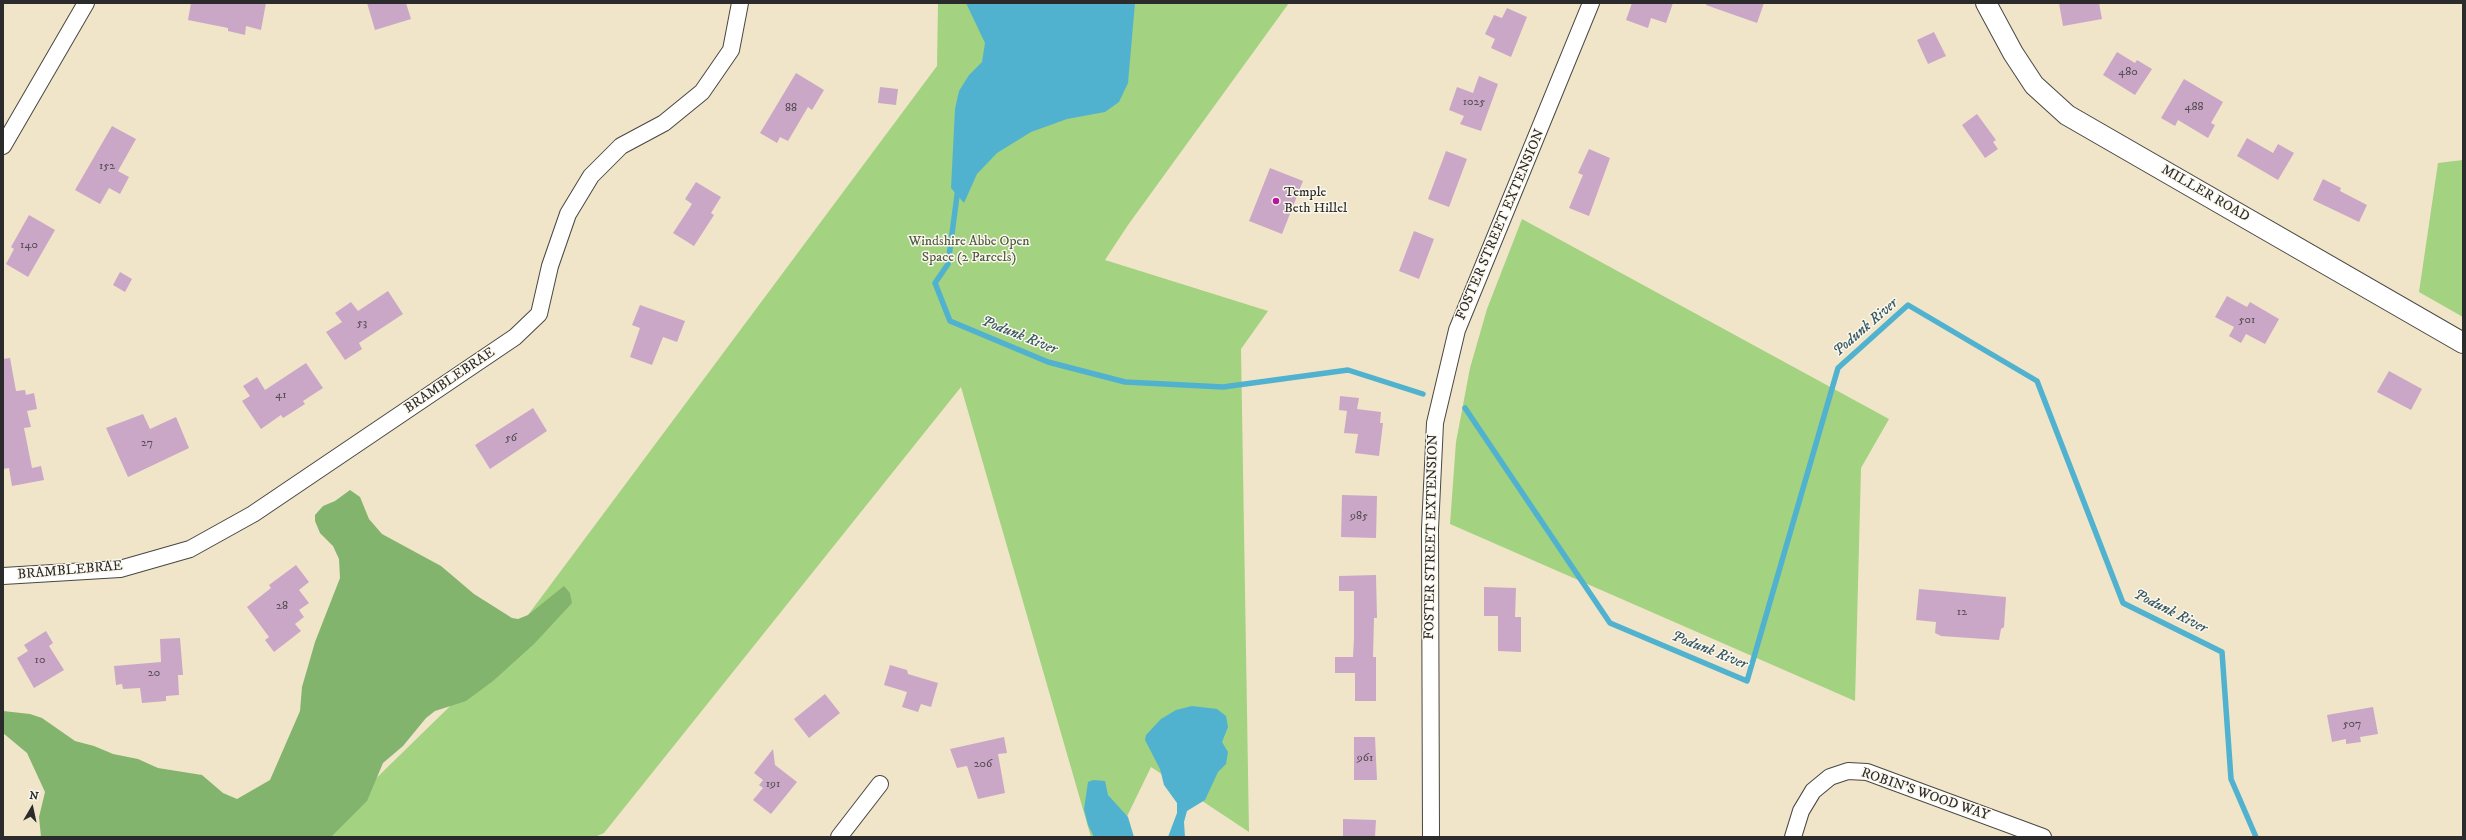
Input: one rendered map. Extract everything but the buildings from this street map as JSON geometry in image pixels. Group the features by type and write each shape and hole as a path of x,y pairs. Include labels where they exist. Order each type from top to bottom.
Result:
{"street":[{"path":"3,146 86,3"},
{"name":"BRAMBLEBRAE","path":"3,576 120,569 190,549 253,514 515,337 539,314 550,266 568,214 591,176 621,146 664,123 702,92 731,50 740,3"},
{"name":"FOSTER STREET EXTENSION","path":"1431,837 1430,530 1435,423 1457,330 1591,3"},
{"name":"MILLER ROAD","path":"1986,3 2013,53 2034,85 2066,115 2463,343"},
{"name":"ROBIN'S WOOD WAY","path":"1793,837 1801,811 1813,791 1830,777 1848,771 1867,772 2043,837"},
{"path":"839,837 880,784"}],"green space":[{"name":"Windshire Abbe Open Space (2 Parcels)","path":"938,3 1289,3 1128,225 1105,260 1268,311 1241,349 1249,832 1151,767 1117,837 1091,837 961,387 604,833 595,837 316,837 485,672 528,615 937,66"},
{"path":"2463,160 2463,317 2419,292 2438,163"},
{"path":"1522,219 1889,419 1861,468 1855,701 1450,524 1456,442 1470,368 1487,309"},
{"path":"350,490 360,497 369,519 382,534 441,566 474,594 512,618 518,619 528,615 564,586 570,593 572,603 534,644 493,681 466,701 435,711 426,718 403,746 383,763 367,801 331,837 41,837 39,817 45,792 27,753 3,733 3,711 30,714 42,718 75,741 94,746 113,754 138,759 158,768 202,775 223,793 237,799 270,780 300,711 302,687 315,642 340,578 339,559 333,546 320,533 315,521 315,515 323,506 335,501"}],"water":[{"path":"966,3 1135,3 1128,83 1119,102 1105,112 1067,119 1031,132 997,153 977,174 964,203 951,188 955,109 959,91 969,75 982,62 985,43"},
{"path":"1192,706 1217,709 1226,716 1228,727 1222,742 1228,752 1226,764 1218,772 1205,800 1187,811 1184,822 1185,837 1168,837 1177,813 1177,803 1164,785 1160,769 1145,740 1146,735 1161,719 1176,710"},
{"path":"1093,780 1105,781 1108,795 1128,817 1134,837 1094,837 1088,825 1084,809 1088,782"}],"waterway":[{"name":"Podunk River","path":"958,188 948,264 935,283 950,321 1048,362 1125,382 1223,387 1348,370 1423,394"},
{"name":"Podunk River","path":"1465,408 1610,623 1747,681 1838,368 1908,305 2037,381 2123,603 2222,652 2231,779 2256,837"}],"place":[{"name":"Temple Beth Hillel","path":"1276,201"}]}
